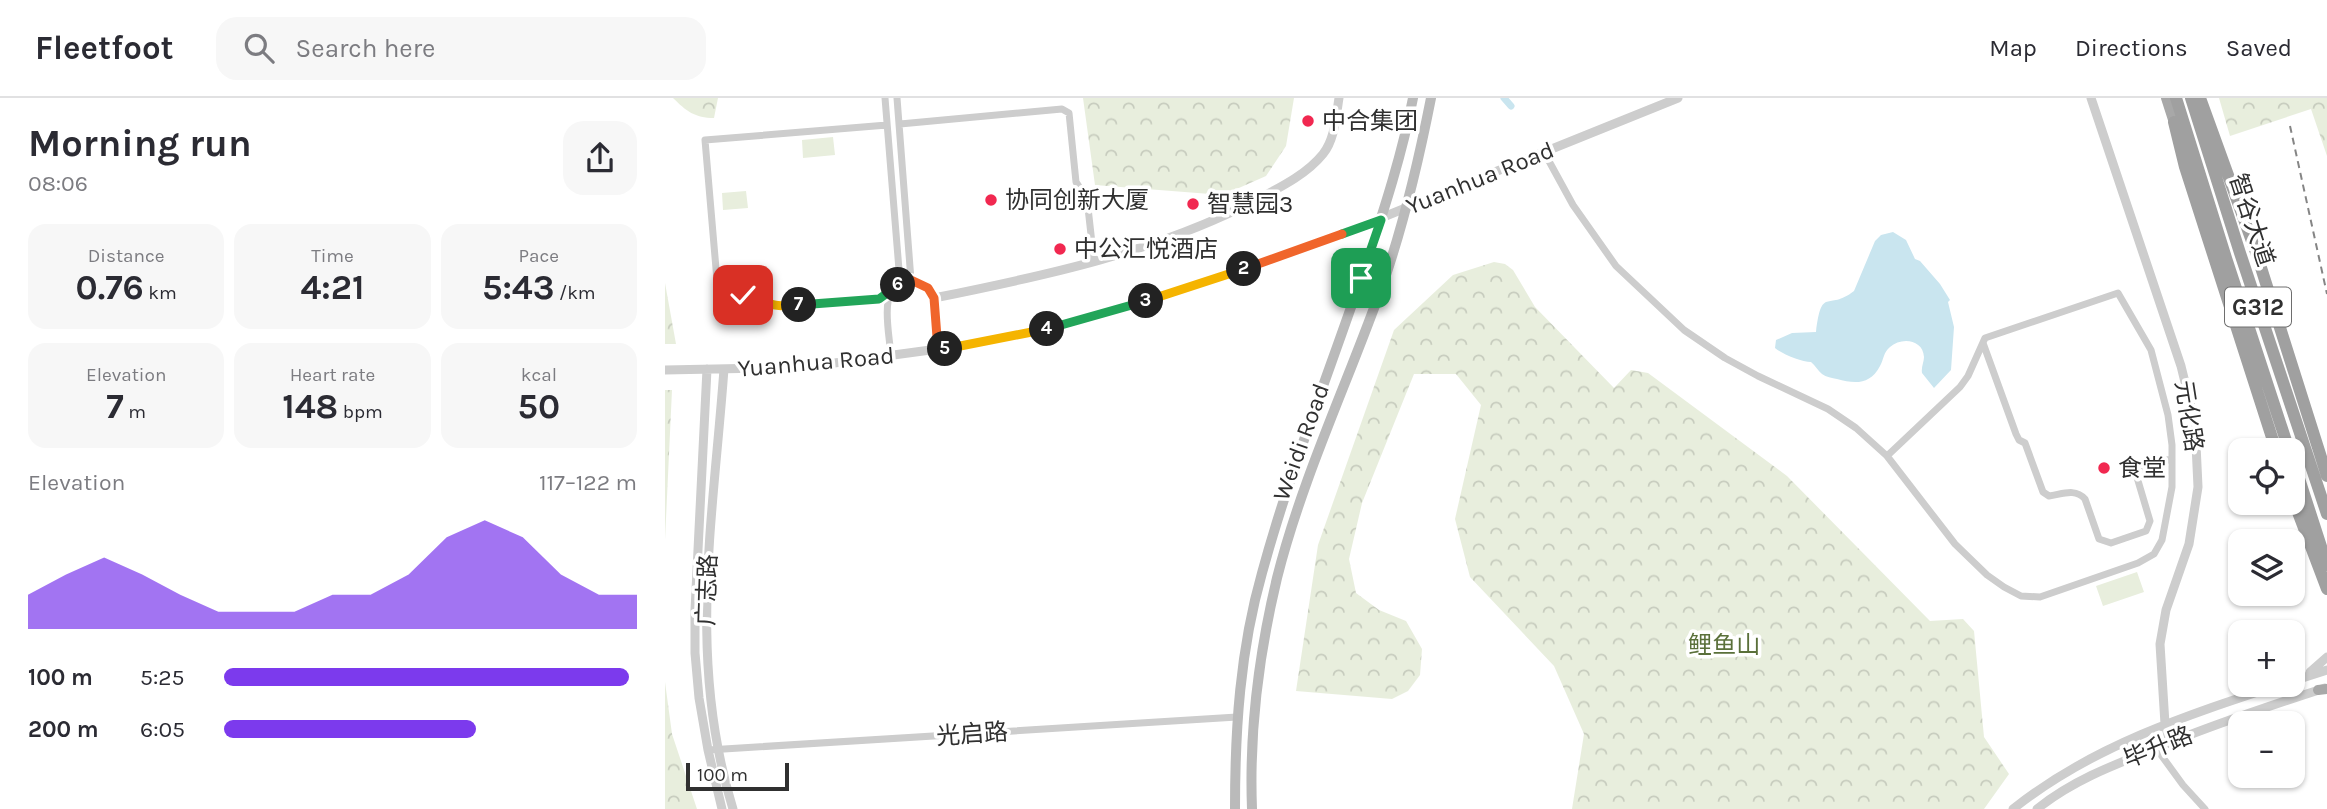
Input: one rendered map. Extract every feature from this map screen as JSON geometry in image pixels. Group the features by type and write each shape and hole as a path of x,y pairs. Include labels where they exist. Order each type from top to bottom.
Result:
{"highway":[{"name":"智谷大道","path":"2176,98 2283,438"},
{"name":"智谷大道","path":"2191,98 2327,514"},
{"path":"2199,98 2257,255 2327,476"},
{"name":"G312","path":"2199,98 2327,489"},
{"path":"2174,122 2210,248 2272,438"},
{"path":"2305,497 2327,565"},
{"path":"2299,515 2327,589"}],"main road":[{"name":"Weidi Road","path":"1235,809 1237,717 1249,630 1261,574 1381,220 1405,141 1413,98"},
{"name":"Weidi Road","path":"1252,809 1252,750 1257,685 1277,577 1305,491 1407,208 1431,98"},
{"name":"G312","path":"2166,98 2283,438"},
{"path":"2305,511 2327,575"}],"street":[{"path":"884,98 900,282"},
{"path":"897,98 911,280"},
{"path":"934,298 1038,277 1138,249 1219,220 1278,189 1316,162 1328,148 1332,138 1339,98"},
{"name":"Yuanhua Road","path":"665,370 805,367 891,357 1046,329 1110,312 1177,292 1381,220 1678,98"},
{"name":"元化路","path":"2091,98 2181,366 2196,423 2198,487 2189,544 2166,610 2160,644 2165,724 2171,742"},
{"path":"899,124 1062,109 1069,113 1076,181 1087,199 1094,261"},
{"path":"887,125 705,139 718,292 721,297 743,295 779,306 857,302 879,299 900,282 911,280 928,288 934,298 938,350"},
{"path":"1544,152 1573,205 1616,266 1684,331 1758,376 1828,410 1856,428 1887,456 1955,544 1987,575 2004,587 2021,596 2040,597 2138,563 2154,554 2162,541 2172,487 2168,415 2151,350 2118,293 1985,338 1969,376 1960,387 1887,456"},
{"path":"890,292 887,304 891,357"},
{"path":"1983,344 2016,434 2019,440 2025,443 2043,492 2049,496 2074,491 2080,494 2085,499 2099,539 2111,543 2146,531 2150,521 2137,474 2149,464 2172,459"},
{"name":"广志路","path":"707,369 695,632 699,698 722,809"},
{"name":"广志路","path":"724,369 705,597 707,664 718,749 733,809"},
{"path":"2305,676 2327,657"},
{"path":"2305,676 2327,670"},
{"name":"毕升路","path":"2037,809 2074,784 2104,769 2205,728 2324,689"},
{"name":"毕升路","path":"2013,809 2040,788 2079,764 2165,724 2244,697"},
{"name":"光启路","path":"708,750 1237,717"},
{"path":"2156,748 2183,785 2205,809"}],"green space":[{"path":"673,98 718,98 714,118 691,113"},
{"path":"1083,98 1294,98 1286,146 1266,176 1223,195 1095,185"},
{"path":"2219,98 2327,98 2327,156 2311,109 2230,136"},
{"path":"833,137 835,155 803,158 802,140"},
{"path":"746,191 748,208 723,210 722,193"},
{"name":"鲤鱼山","path":"1494,262 1505,264 1513,270 1535,307 1614,388 1631,370 1648,373 1787,476 1930,621 1963,619 1974,631 1984,737 2009,774 1984,809 1572,809 1584,734 1554,666 1470,577 1455,519 1481,405 1456,374 1414,374 1362,503 1349,559 1356,593 1379,610 1406,621 1422,649 1420,675 1408,691 1392,699 1296,691 1318,545 1394,330 1453,275"},
{"path":"665,283 676,344 665,344"},
{"path":"665,390 672,390 665,540"},
{"path":"2137,572 2144,592 2103,606 2096,586"},
{"path":"665,682 672,734 697,809 665,809"}],"water":[{"path":"1893,232 1906,240 1915,259 1920,261 1940,284 1950,300 1948,302 1954,327 1951,370 1934,388 1922,373 1923,351 1916,343 1905,341 1890,347 1872,377 1861,382 1825,376 1811,362 1792,357 1775,348 1776,340 1792,333 1816,332 1824,304 1854,291 1875,241 1881,235"}],"waterway":[{"path":"1504,98 1511,106"}],"railway":[{"path":"2290,126 2327,294"}],"place":[{"name":"中合集团","path":"1308,121"},
{"name":"协同创新大厦","path":"991,200"},
{"name":"智慧园3","path":"1193,204"},
{"name":"中公汇悦酒店","path":"1060,249"},
{"name":"食堂","path":"2104,468"}],"route":[{"path":"743,295 779,306 857,302 879,299 900,282 911,280 928,288 934,298 938,350 1046,329 1110,312 1177,292 1381,220 1361,278"}]}
